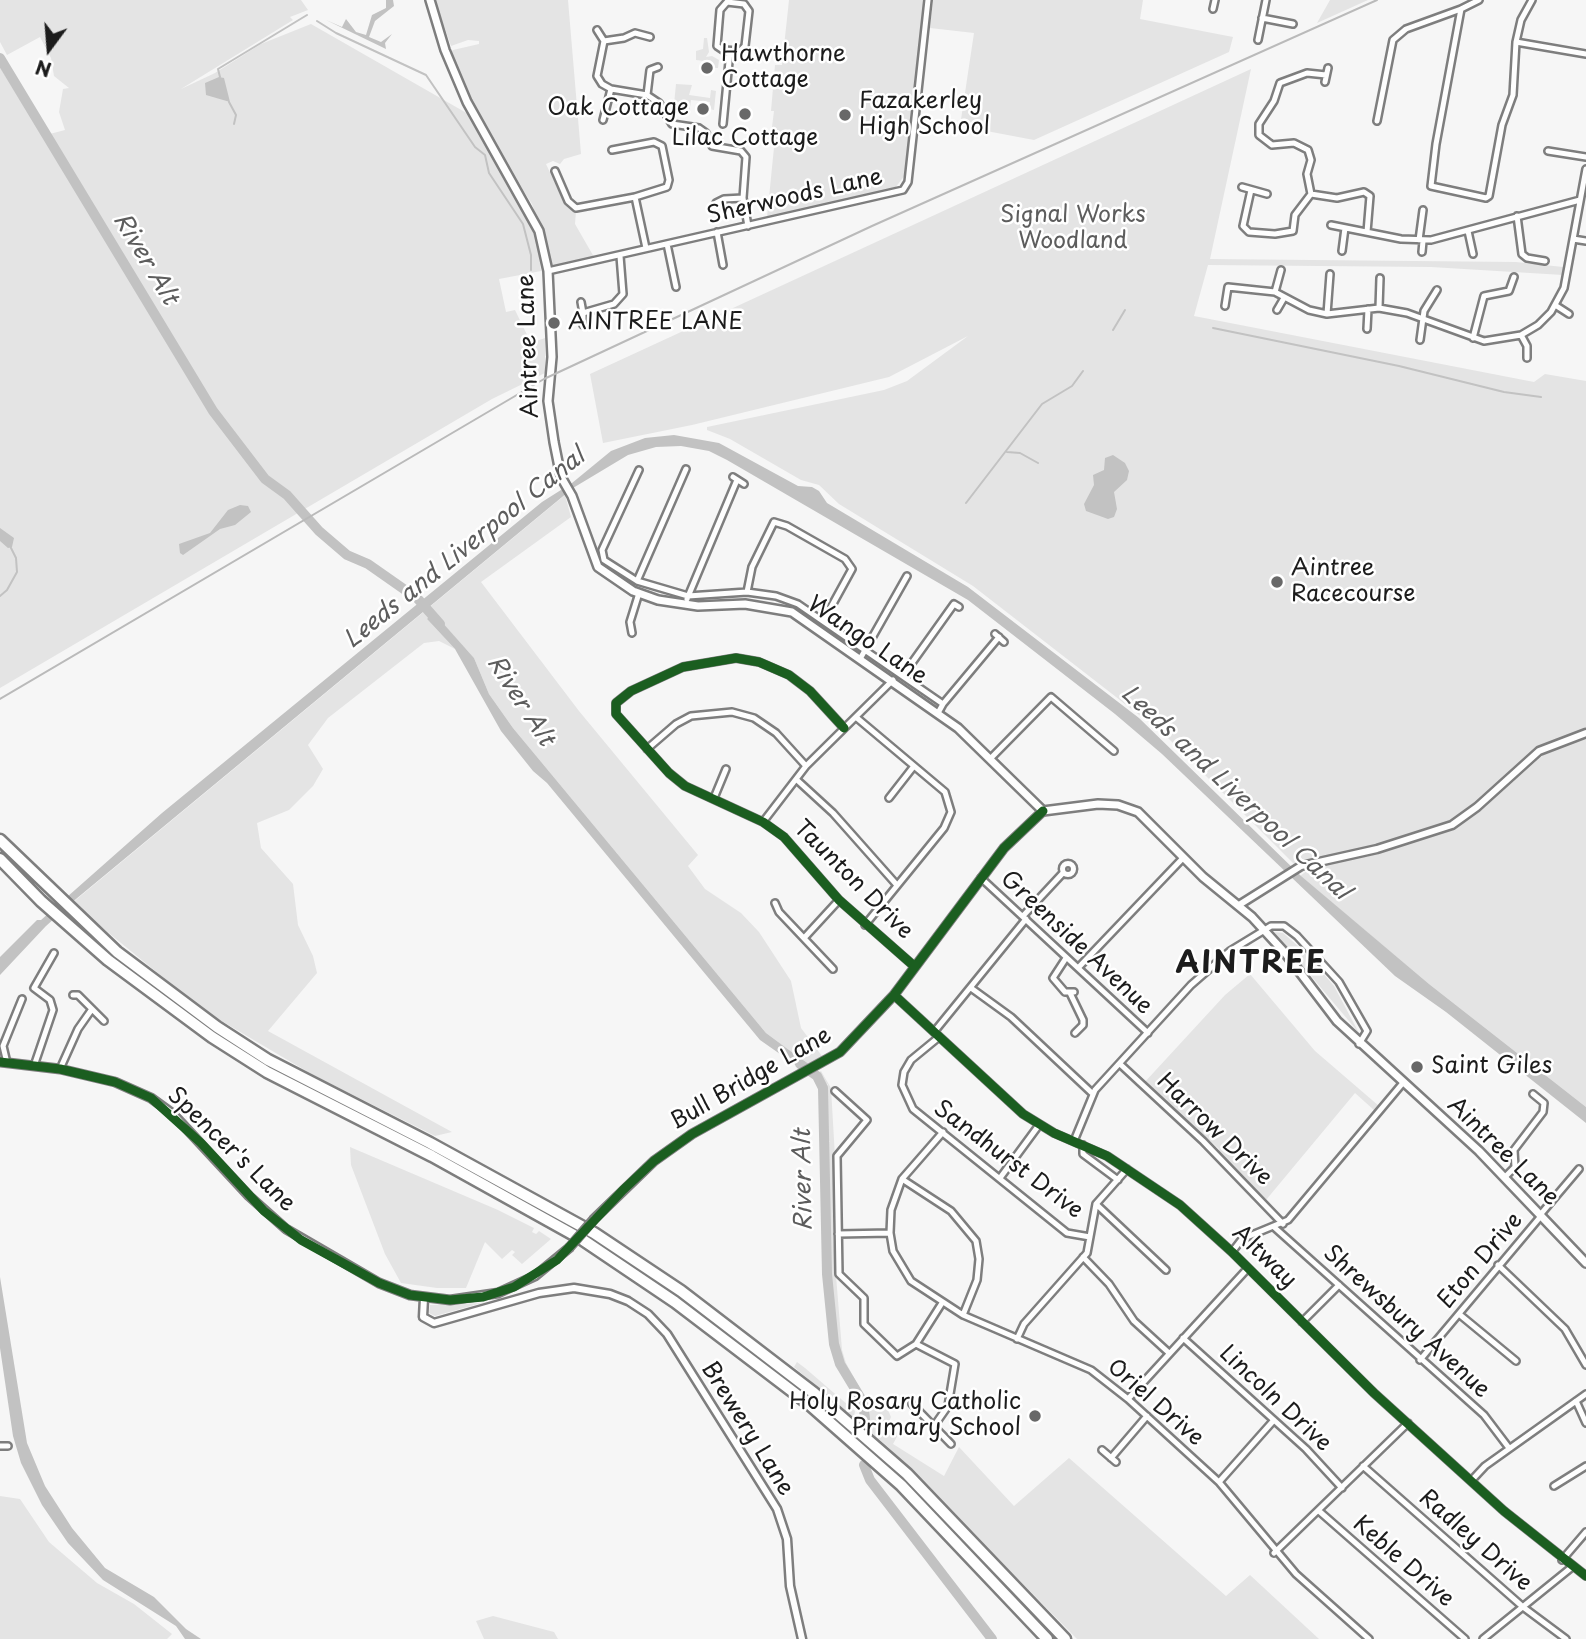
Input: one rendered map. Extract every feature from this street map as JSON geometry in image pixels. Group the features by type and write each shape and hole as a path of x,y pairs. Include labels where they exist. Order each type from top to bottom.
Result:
{"highway":[{"path":"0,840 74,914 166,990 268,1060 430,1143 594,1233 681,1291 814,1392 907,1474 1065,1639"},
{"path":"0,859 66,924 160,1000 267,1072 432,1156 583,1240 675,1302 809,1404 901,1485 1047,1639"}],"main road":[{"name":"Aintree Lane","path":"430,0 445,50 467,102 539,231 548,271 552,357 548,401 564,482 587,542"},
{"name":"Wango Lane","path":"587,542 598,567 639,593 685,605 745,604 792,612 938,713 991,758 1043,811"},
{"name":"Aintree Lane","path":"1043,811 1098,804 1118,805 1138,812 1183,858 1239,905 1265,932 1359,1044 1459,1132 1586,1263"}],"street":[{"name":"Sherwoods Lane","path":"548,271 897,192 907,186 928,0"},
{"path":"1213,9 1215,0"},
{"path":"1258,40 1266,0"},
{"path":"1377,121 1393,40 1406,29 1479,0"},
{"path":"1461,9 1431,186 1486,198 1489,196 1500,134 1513,95 1516,42 1521,20 1532,0"},
{"path":"731,1 739,1 749,10 745,46 740,51 720,49 716,43 721,6 731,1"},
{"path":"1262,18 1293,24"},
{"path":"597,30 604,41 597,76 611,89 647,95 659,103 673,124 699,128 712,146 719,149 741,151 747,164 743,198 748,226"},
{"path":"604,41 635,33 650,37"},
{"path":"1516,42 1586,54"},
{"path":"723,124 730,51"},
{"path":"647,95 650,70 658,67"},
{"path":"1283,69 1286,79"},
{"path":"1311,194 1307,174 1311,160 1308,150 1294,143 1272,145 1259,135 1259,124 1274,101 1280,83 1307,73 1326,75"},
{"path":"603,120 611,89"},
{"path":"555,171 568,201 576,208 635,197 667,187 669,180 662,146 654,142 612,150"},
{"path":"1548,151 1586,157"},
{"path":"1225,306 1228,287 1275,292 1309,310 1327,314 1379,308 1422,318 1473,338 1500,341 1521,335 1538,325 1555,305 1564,288 1586,169"},
{"path":"1242,187 1267,194"},
{"path":"1251,190 1245,229 1275,234 1293,231 1294,215 1311,194"},
{"path":"1311,194 1338,198 1364,192 1370,196 1367,232"},
{"path":"635,197 646,248"},
{"path":"716,203 724,199 743,198"},
{"path":"1331,225 1421,241 1580,200"},
{"path":"1422,252 1423,210"},
{"path":"1517,216 1522,254 1545,261"},
{"path":"1342,251 1345,228"},
{"path":"1468,230 1474,254"},
{"path":"717,232 723,265"},
{"path":"1573,239 1586,241"},
{"path":"667,244 676,287"},
{"path":"583,313 614,304 623,294 620,256"},
{"path":"1275,292 1281,270"},
{"path":"1327,314 1330,274"},
{"path":"1473,338 1484,296 1509,291 1514,277"},
{"path":"1379,308 1380,278"},
{"path":"1420,340 1422,318 1437,290"},
{"path":"1277,310 1284,298"},
{"path":"581,303 583,325"},
{"path":"1555,305 1569,314"},
{"path":"1367,329 1368,309"},
{"path":"1521,335 1527,346 1527,358"},
{"path":"637,581 686,469"},
{"name":"Wango Lane","path":"639,470 603,550 604,560 637,581 688,596 747,592 776,596 798,604 904,674 943,704 938,713"},
{"path":"685,605 738,480"},
{"path":"747,592 752,567 774,522 788,526 845,559 852,569 824,620"},
{"path":"860,659 907,576"},
{"path":"632,633 630,622 639,593"},
{"path":"904,674 954,604 959,607"},
{"path":"943,704 999,637"},
{"name":"Taunton Drive","path":"844,728 810,691 789,675 760,662 736,658 683,667 631,691 616,703 616,715 669,774 685,786 763,822 784,837 839,900 914,966"},
{"path":"763,822 806,766 844,728 858,718 893,680"},
{"path":"991,758 1051,697 1114,751"},
{"path":"647,749 676,724 691,716 732,712 754,718 776,733 806,766"},
{"path":"858,718 944,792 951,812 944,828 865,925"},
{"path":"1239,905 1298,868 1327,858 1377,849 1451,825 1477,807 1539,751 1586,733"},
{"path":"889,798 914,766"},
{"path":"713,798 726,769"},
{"path":"797,780 833,813 896,884"},
{"name":"Bull Bridge Lane","path":"424,1298 465,1300 498,1293 535,1276 569,1248 594,1219 654,1161 733,1109 816,1068 840,1052 894,995 1012,839 1043,811"},
{"path":"1078,968 1183,858"},
{"name":"Sandhurst Drive","path":"1062,874 1025,917 937,1035 911,1060 901,1085 913,1109 1067,1233 1090,1237"},
{"name":"Greenside Avenue","path":"981,878 1148,1032"},
{"path":"805,937 839,900"},
{"path":"775,904 779,912 833,969"},
{"path":"1074,1141 1093,1094 1148,1032 1210,967 1271,926 1284,926 1309,948 1339,982 1367,1031 1359,1044"},
{"path":"34,1066 53,1010 50,1000 36,993 34,988 54,953"},
{"path":"1066,958 1053,978 1072,993 1083,1020 1083,1025 1075,1033"},
{"path":"971,988 1011,1017 1093,1094"},
{"path":"73,995 104,1021"},
{"name":"Altway","path":"894,995 1023,1114 1126,1169 1180,1205 1471,1481 1562,1560 1586,1576"},
{"path":"4,1062 3,1046 22,999"},
{"path":"60,1069 78,1029 92,1009"},
{"name":"Spencer's Lane","path":"4,1062 60,1069 115,1082 151,1098 173,1114 257,1204 286,1229 379,1283 424,1298"},
{"name":"Harrow Drive","path":"1120,1064 1203,1141 1283,1224"},
{"path":"1232,1252 1247,1237 1283,1224 1402,1084"},
{"path":"834,1104 838,1094 867,1120 837,1156 839,1274 863,1298 864,1324 897,1356 916,1344 942,1303"},
{"path":"1505,1177 1515,1167 1514,1150 1543,1112 1544,1103 1533,1094"},
{"path":"1000,1178 1040,1125"},
{"name":"Oriel Drive","path":"943,1132 902,1179 891,1210 890,1233 902,1269 911,1281 963,1315 1091,1370 1128,1399 1219,1482 1254,1522 1274,1553 1369,1639"},
{"path":"1083,1145 1083,1154 1118,1180"},
{"path":"1017,1339 1024,1324 1083,1257 1096,1204 1126,1169"},
{"name":"Eton Drive","path":"1420,1360 1579,1169"},
{"path":"902,1179 951,1211 976,1241 979,1259 977,1280 963,1315"},
{"path":"1096,1204 1166,1270"},
{"name":"Shrewsbury Avenue","path":"1274,1227 1484,1415 1509,1448"},
{"path":"838,1234 890,1233"},
{"path":"1083,1257 1109,1284 1134,1321 1169,1353"},
{"path":"1498,1265 1565,1329 1586,1365"},
{"path":"1128,1399 1248,1268"},
{"path":"1303,1322 1339,1285"},
{"name":"Brewery Lane","path":"424,1298 423,1317 434,1323 555,1289 593,1290 628,1301 648,1314 667,1334 777,1509 785,1530 790,1586 802,1639"},
{"path":"1459,1314 1516,1361"},
{"name":"Lincoln Drive","path":"1183,1338 1274,1420 1342,1488"},
{"path":"916,1344 955,1364 948,1406 934,1426"},
{"path":"1471,1481 1509,1448 1586,1394"},
{"path":"1576,1401 1586,1423"},
{"path":"912,1404 951,1444"},
{"path":"1102,1450 1113,1460 1147,1416"},
{"path":"1219,1482 1274,1420"},
{"path":"1274,1553 1408,1423"},
{"path":"0,1446 8,1446"},
{"name":"Radley Drive","path":"1363,1466 1523,1607 1566,1639"},
{"path":"1554,1486 1586,1466"},
{"name":"Keble Drive","path":"1319,1511 1465,1639"},
{"path":"1562,1560 1586,1532"},
{"path":"1483,1639 1572,1567"}],"green space":[{"path":"0,0 301,0 308,10 290,17 293,20 181,89 215,73 261,44 311,24 470,115 536,235 541,271 499,279 506,312 515,310 531,343 545,338 545,373 492,399 0,688 0,67 42,136 65,130 59,112 63,89 69,88 54,76 51,58 40,37 7,55 0,42"},
{"path":"435,0 568,0 581,154 564,159 560,164 553,161 546,164 564,202 576,211 575,224 594,257 550,267 544,238 532,204 491,141 449,54 453,50 479,44 479,41 468,40 451,46"},
{"name":"Fazakerley High School","path":"789,0 924,0 905,175 895,188 767,217 776,128 772,127 774,111 771,111 775,65 782,65"},
{"path":"933,0 1143,0 1140,19 1233,37 1229,52 1034,140 960,126 974,33 930,28"},
{"path":"1330,0 1368,0 1317,23"},
{"path":"704,38 707,38 709,52 706,57 712,56 719,60 718,68 714,68 712,62 696,60 696,51 703,49"},
{"name":"Aintree Racecourse","path":"1251,69 1210,259 1516,262 1563,267 1563,275 1431,267 1208,265 1194,316 1534,382 1545,374 1586,381 1586,729 1535,749 1474,804 1447,823 1357,850 1366,857 1454,829 1479,812 1543,755 1586,738 1586,1107 1429,984 1300,876 1312,867 1338,862 1332,854 1297,867 1165,735 973,586 839,504 819,485 801,480 730,439 707,430 707,427 884,390 907,381 968,336 889,377 692,425 603,443 590,374"},
{"path":"676,84 692,85 689,95 710,98 711,90 716,91 714,110 709,109 710,102 691,100 689,115 680,112 680,105 674,104"},
{"path":"565,495 571,517 481,582 579,711 698,855 688,866 705,889 741,913 759,932 791,981 801,1028 822,1056 808,1064 766,1033 513,728 489,694 474,658 433,613 427,619 455,649 439,641 424,643 328,718 308,745 323,769 313,786 289,810 257,823 261,848 293,884 298,925 313,956 317,973 268,1031 452,1132 435,1136 313,1075 203,1010 72,903"},
{"path":"1274,932 1283,933 1305,952 1334,986 1359,1033"},
{"path":"1250,974 1315,1051 1379,1106 1375,1111 1355,1093 1266,1200 1220,1156 1219,1149 1204,1135 1197,1134 1143,1084 1225,995"},
{"path":"821,1071 831,1088 835,1157 833,1238 842,1350 846,1363 872,1410 884,1401 891,1417 886,1429 899,1433 893,1444 944,1476 959,1447 1014,1506 1069,1458 1226,1596 1250,1575 1319,1639 1077,1639 888,1447 794,1367 797,1362 805,1368 855,1411 854,1417 868,1428 870,1421 864,1399 842,1361 835,1336 827,1143 830,1141 827,1141 825,1088 828,1084 824,1086 816,1074"},
{"path":"350,1147 498,1210 534,1228 532,1232 536,1234 539,1231 551,1239 522,1264 512,1255 515,1252 512,1250 502,1259 485,1242 466,1288 437,1288 401,1283 385,1254 351,1165"},
{"path":"482,1303 435,1316 429,1313 430,1305"},
{"path":"0,1496 20,1499 49,1542 97,1583 134,1604 172,1634 167,1639 0,1639"},
{"path":"493,1616 554,1632 558,1639 484,1639 476,1621"}],"shaded area":[{"path":"386,0 393,0 394,6 375,21 369,37 381,42 392,34 385,43 386,49 326,20 342,27 346,19 356,32 366,35 372,15 386,8"},
{"path":"219,77 224,78 230,102 206,95 205,83"},
{"path":"674,435 719,443 798,486 812,487 819,491 827,503 968,587 1139,718 1301,876 1429,984 1586,1107 1586,1123 1446,1012 1395,976 1162,754 1115,714 968,600 727,460 709,451 681,446 656,447 628,455 573,488 76,899 46,926 0,975 0,957 37,920 41,920 162,813 542,502 572,483 611,451 645,438"},
{"path":"1113,455 1125,463 1129,471 1127,480 1114,492 1117,509 1114,517 1108,519 1086,511 1084,504 1094,485 1093,475 1104,470 1105,458"},
{"path":"240,505 248,506 251,512 235,525 220,529 183,555 180,553 179,544 210,533 228,510"},
{"path":"0,528 14,538 12,547 8,548 0,541"},
{"path":"433,612 474,658 489,694 513,728 766,1033 808,1064 800,1068 760,1040 547,783 533,771 501,731 455,649 427,619"},
{"path":"0,1277 27,1443 45,1486 72,1528 105,1568 154,1597 186,1629 201,1639 185,1639 176,1626 103,1580 68,1543 42,1505 21,1463 13,1436 0,1348"}],"waterway":[{"path":"220,77 218,69 307,15"},
{"path":"317,21 336,33 426,75 475,147 485,155 489,173 523,224 531,255 531,270"},
{"name":"River Alt","path":"0,58 213,411 265,479 287,495 319,531 347,555 368,564 418,599 440,624"},
{"path":"229,102 236,115 234,124"},
{"path":"1113,330 1125,310"},
{"path":"1213,328 1399,366 1504,392 1541,397"},
{"path":"966,503 1042,404 1072,386 1083,371"},
{"path":"1007,452 1020,453 1038,463"},
{"path":"0,596 7,590 17,572 16,558 10,546"},
{"name":"River Alt","path":"800,1064 817,1076 823,1088 827,1274 834,1344 840,1364 863,1402 865,1419"},
{"name":"River Alt","path":"864,1465 870,1480 992,1639"}],"railway":[{"path":"0,699 544,379 872,226 1377,0"}],"cycle path":[{"path":"844,728 810,691 789,675 759,662 736,658 683,667 631,691 616,703 616,714 669,773 685,786 763,822 784,837 839,900 914,966"},
{"path":"0,1062 60,1069 115,1082 151,1098 201,1143 264,1211 301,1240 379,1283 410,1295 450,1300 483,1297 514,1287 557,1260 654,1161 692,1134 840,1052 894,995 1004,848 1043,811"},
{"path":"894,995 1023,1114 1054,1133 1107,1156 1180,1205 1232,1252 1374,1393 1504,1511 1586,1576"}],"place":[{"name":"Hawthorne Cottage","path":"707,68"},
{"name":"Oak Cottage","path":"703,109"},
{"name":"Lilac Cottage","path":"745,114"},
{"name":"Fazakerley High School","path":"845,115"},
{"name":"AINTREE LANE","path":"554,323"},
{"name":"Aintree Racecourse","path":"1277,582"},
{"name":"Saint Giles","path":"1417,1067"},
{"name":"Holy Rosary Catholic Primary School","path":"1035,1416"}],"district":[{"name":"AINTREE","path":"1251,965"}],"park label":[{"name":"Signal Works Woodland","path":"1073,229"}],"water label":[{"name":"Leeds and Liverpool Canal","path":"465,549"},
{"name":"Leeds and Liverpool Canal","path":"1235,793"}]}
